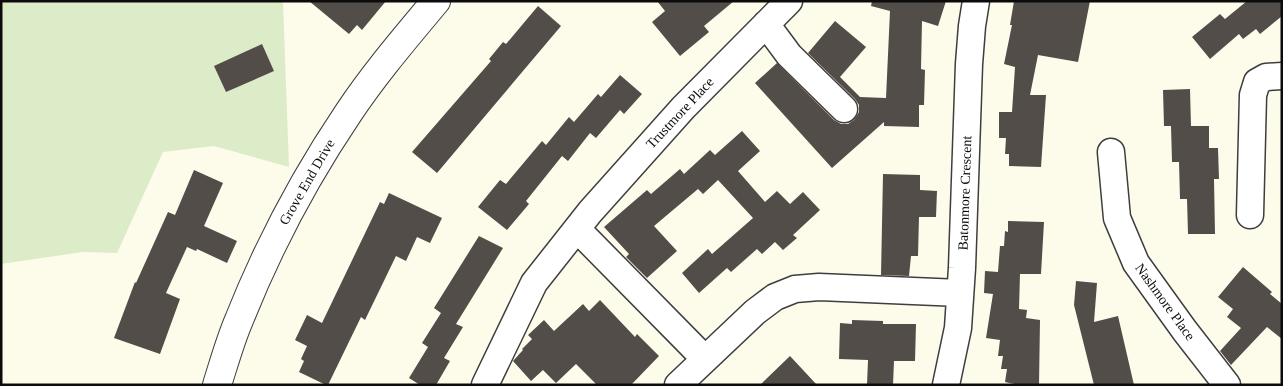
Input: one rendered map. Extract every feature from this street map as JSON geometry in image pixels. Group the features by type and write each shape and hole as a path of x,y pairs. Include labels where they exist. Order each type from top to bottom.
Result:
{"street":[{"name":"Grove End Drive","path":"217,385 238,321 257,276 301,190 349,112 397,48 436,1"},
{"name":"Trustmore Place","path":"485,385 534,283 576,229 683,108 788,1"},
{"name":"Batonmore Crescent","path":"946,385 958,328 969,64 976,1"},
{"path":"766,24 789,54 844,110"},
{"path":"1250,215 1253,95 1257,82 1266,77 1282,76"},
{"name":"Nashmore Place","path":"1111,152 1117,218 1136,263 1185,331 1228,385"},
{"path":"576,229 705,359"},
{"path":"678,385 755,312 774,297 795,289 819,287 960,293"}],"green space":[{"path":"1,1 283,1 289,167 214,146 163,152 117,253 83,252 1,264"}],"building":[{"path":"309,1 386,1 362,30 357,25 349,34"},
{"path":"657,1 734,1 704,26 709,32 680,56 652,22 665,11"},
{"path":"872,1 946,1 938,26 922,21 921,69 925,70 924,105 919,105 919,127 884,126 884,122 832,168 755,83 777,63 834,120 841,124 848,124 854,120 859,112 859,105 855,99 808,53 835,21 866,47 840,77 860,97 886,98 890,11 871,6"},
{"path":"1014,1 1090,1 1078,62 1038,55 1030,95 1046,95 1041,167 1009,166 1009,154 1005,154 1006,138 999,138 999,112 1012,112 1015,67 1004,64 1012,25 1010,25"},
{"path":"1247,1 1282,1 1282,16 1260,34 1256,29 1243,39 1239,34 1210,59 1192,37 1220,14 1225,19"},
{"path":"538,6 561,26 437,173 412,152 491,61 489,59 503,42 506,44"},
{"path":"262,44 274,71 226,92 214,66"},
{"path":"620,75 642,94 624,114 620,110 596,138 590,133 568,161 562,156 526,201 529,204 507,230 478,207 500,180 506,184 542,141 546,145 569,117 574,122 598,94 601,97"},
{"path":"1190,89 1191,126 1209,126 1209,148 1218,148 1219,179 1214,179 1215,234 1188,234 1187,199 1180,199 1179,162 1172,162 1171,126 1164,126 1163,90"},
{"path":"742,131 760,151 738,171 765,202 777,191 790,204 803,192 820,210 793,235 797,238 783,250 775,242 762,254 757,249 731,272 727,268 699,293 682,273 708,249 712,254 753,218 718,180 703,194 698,189 654,226 677,251 647,278 626,257 629,254 604,227 647,190 651,194 680,169 684,174 710,150 715,155"},
{"path":"194,170 223,183 204,226 237,241 227,263 197,249 196,251 187,247 166,293 180,299 160,354 114,338 135,282 168,212 175,215"},
{"path":"883,174 920,175 920,190 937,191 936,217 919,217 918,256 911,256 909,276 881,275"},
{"path":"389,193 442,218 430,243 417,237 406,261 396,256 365,320 361,317 328,385 326,385 299,372 304,361 301,359 307,346 295,340 307,315 322,323 380,202 384,204"},
{"path":"1008,221 1044,222 1041,274 1020,274 1019,309 1027,310 1026,318 1040,320 1039,385 1019,385 1005,382 1007,369 1001,369 1003,356 998,356 1000,340 986,338 993,294 984,293 985,271 998,272 1000,246 1004,246 1005,231 1008,232"},
{"path":"479,236 503,248 456,324 463,327 444,358 450,361 436,385 420,385 409,378 428,347 422,343 441,313 434,308"},
{"path":"1243,267 1272,292 1270,294 1282,304 1282,339 1267,327 1231,365 1220,351 1241,328 1227,317 1233,309 1218,297"},
{"path":"1076,281 1097,283 1094,322 1118,316 1134,385 1094,385 1074,305"},
{"path":"600,300 635,337 637,334 659,356 631,385 597,385 576,364 556,383 543,370 531,381 513,361 532,339 528,335 544,320 554,331 583,304 589,311"},
{"path":"852,320 883,321 883,324 916,324 915,361 894,361 893,385 867,385 868,360 839,359 840,323 852,324"},
{"path":"790,356 817,385 760,385"}]}
